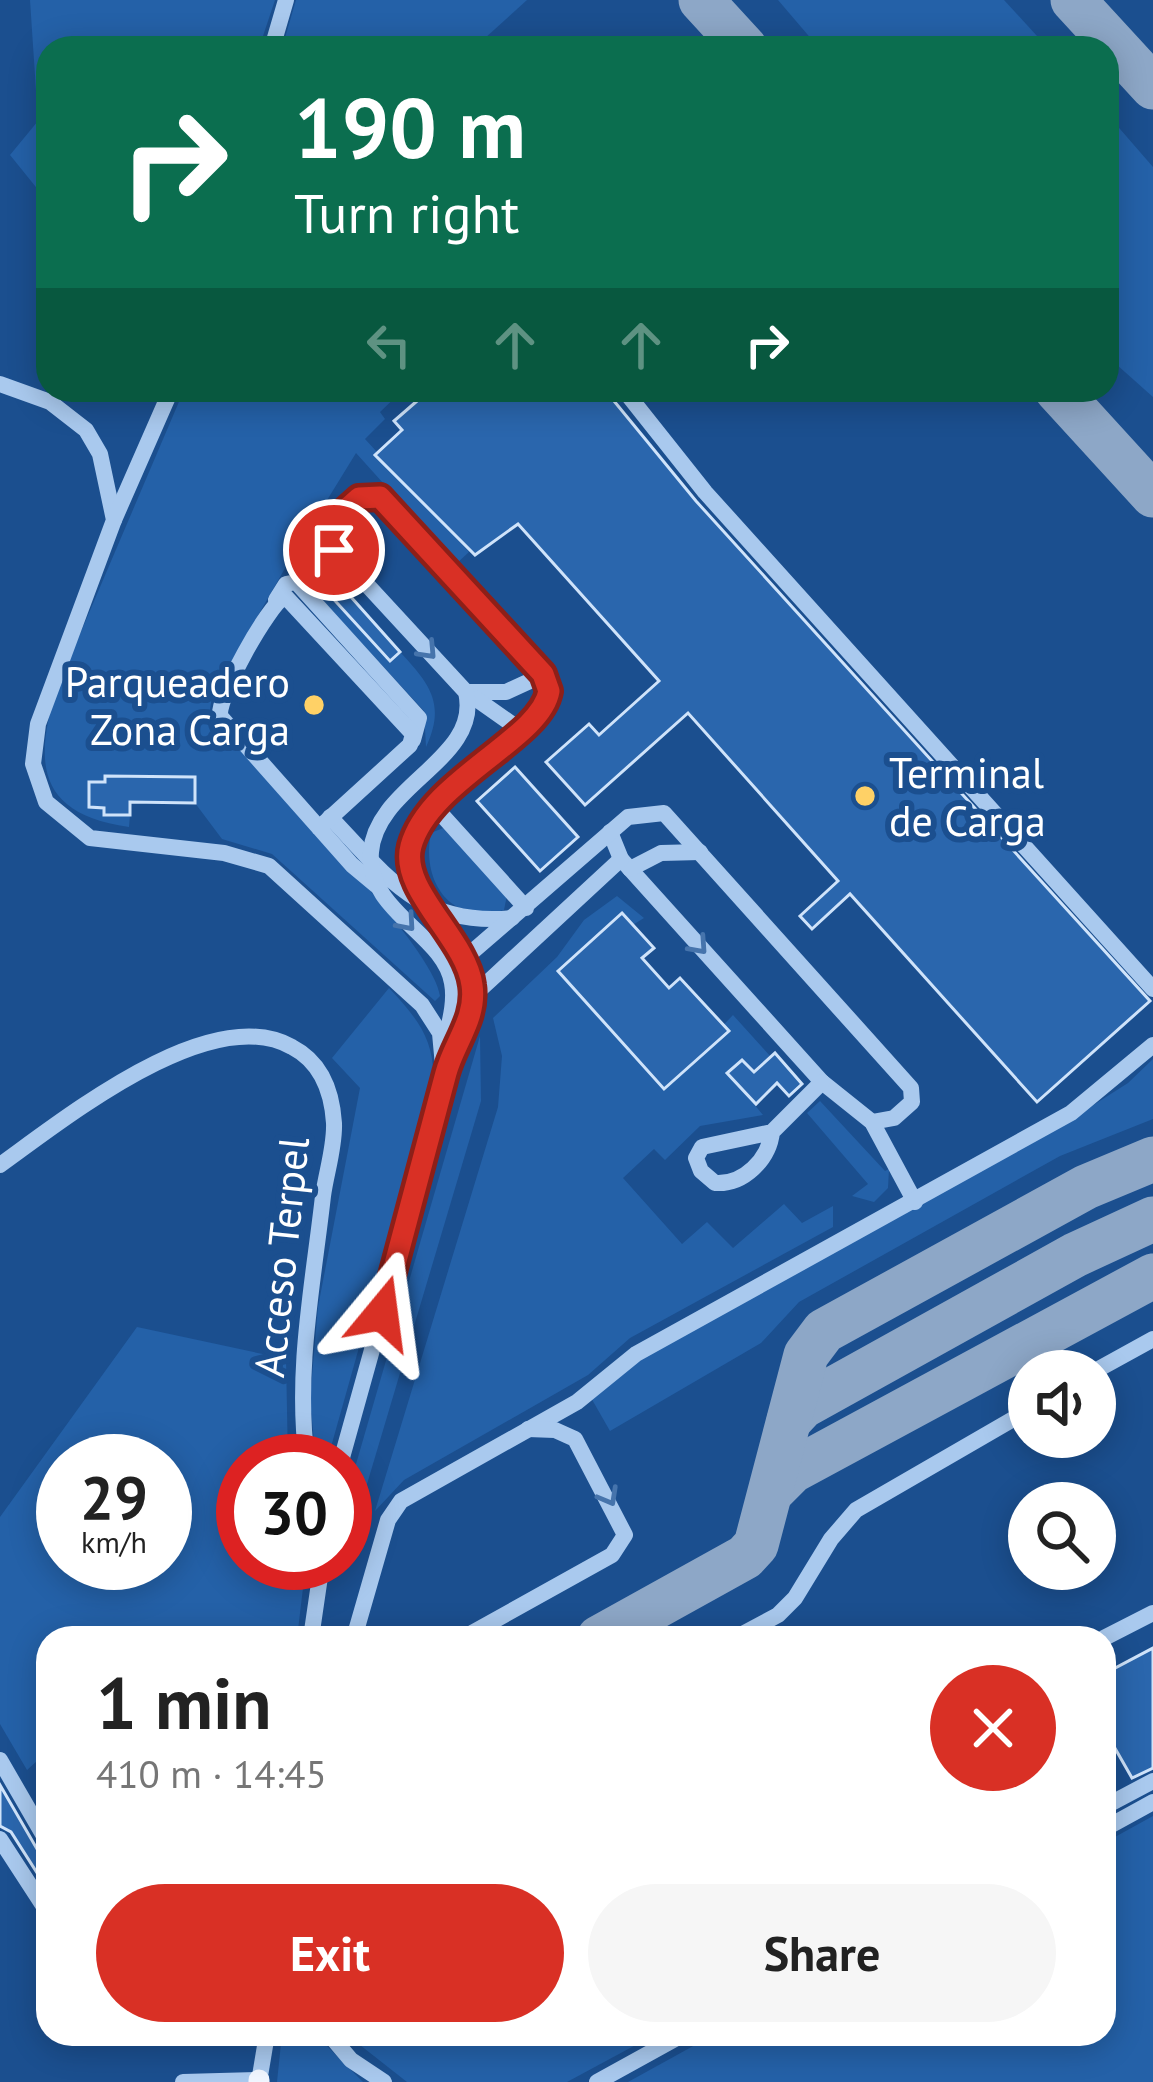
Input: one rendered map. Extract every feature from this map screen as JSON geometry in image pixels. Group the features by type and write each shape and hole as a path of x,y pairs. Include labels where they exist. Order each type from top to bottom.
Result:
{"street":[{"path":"276,36 286,0"},
{"path":"0,384 36,397"},
{"path":"50,402 86,430 100,454 114,520"},
{"path":"166,402 114,520 38,724 33,764 46,802 90,838 224,853 268,866 422,1005 444,1047"},
{"path":"634,402 705,492 1153,989"},
{"path":"348,1434 446,1072 470,1019 473,996 465,958 409,864 418,828 433,805 519,729 548,699 543,674 380,497 359,498 333,527 334,550 466,692 519,729"},
{"path":"325,822 413,740 411,729 290,597 274,604 218,710 325,822 449,972 453,1000 444,1047 446,1072"},
{"path":"466,692 506,692 543,674"},
{"path":"376,886 370,859 382,814 466,727 466,692"},
{"path":"433,805 519,913"},
{"path":"449,972 610,832 636,813 664,813 911,1088 912,1102 902,1113 872,1122"},
{"path":"325,822 436,913 476,922 519,913"},
{"path":"610,832 626,864 823,1082 872,1122 915,1202"},
{"path":"473,996 626,864 671,851 700,852"},
{"name":"Acceso Terpel","path":"0,1165 121,1084 202,1042 242,1032 274,1036 306,1054 327,1084 334,1126 305,1340 304,1434"},
{"path":"356,1626 394,1508 595,1390 636,1354 1071,1113 1153,1046"},
{"path":"772,1132 823,1082"},
{"path":"1116,1359 1153,1339"},
{"path":"757,1626 778,1615 795,1598 831,1539 856,1510 1008,1422"},
{"path":"485,1626 612,1555 626,1535 581,1446 556,1430 527,1429"},
{"path":"313,1626 318,1590"},
{"path":"1116,1632 1153,1613"},
{"path":"0,1760 36,1822"},
{"path":"1116,1801 1153,1781"},
{"path":"1116,1822 1153,1802"},
{"path":"0,1839 36,1894"},
{"path":"183,2082 259,2081 265,2046"},
{"path":"339,2046 384,2082"},
{"path":"598,2082 662,2046"}],"shaded area":[{"path":"30,0 275,0 263,36 36,36 36,91"},
{"path":"296,0 527,0 487,36 286,36"},
{"path":"778,0 1004,0 1037,36 809,36"},
{"path":"36,123 36,187 10,155"},
{"path":"1119,128 1153,167 1153,397 1119,367"},
{"path":"179,402 390,402 380,412 385,419 365,439 469,552 456,564 356,453 305,536 322,556 308,570 389,661 400,652 420,674 434,706 426,747 424,711 288,563 212,696 210,710 218,726 379,901 431,972 440,996 435,1001 272,854 222,839 195,803 195,778 106,776 105,782 90,782 89,807 104,808 104,815 130,815 129,827 76,810 60,797 45,762 57,688"},
{"path":"443,828 507,895 504,910 468,911 455,905 435,883 431,833"},
{"path":"617,896 644,918 558,971 663,1088 733,1015 771,1057 754,1072 742,1060 728,1073 763,1115 700,1126 665,1160 654,1149 623,1178 682,1244 707,1222 733,1248 784,1204 802,1223 833,1206 833,1227 630,1338 588,1375 404,1480 375,1511 498,1107 502,1056 493,1018 557,957 584,920"},
{"path":"389,988 428,1043 433,1085 335,1434 313,1434 310,1400 318,1307 360,1088 332,1058"},
{"path":"480,1036 481,1101 372,1467 372,1434 365,1434"},
{"path":"1153,1059 1153,1119 1060,1156 799,1302 761,1343 610,1431 590,1396 636,1360 1062,1125 1128,1083"},
{"path":"820,1101 885,1171 889,1169 888,1188 874,1202 852,1196 868,1184 807,1113"},
{"path":"137,1327 286,1359 287,1434 216,1434 216,1590 303,1590 298,1626 36,1626 36,1762 27,1770 0,1724 0,1517 36,1467 36,1590 192,1590 192,1434 60,1434"},
{"path":"1153,1816 1153,2082 628,2082 693,2046 1116,2046 1116,1836"},
{"path":"281,2046 327,2046 363,2082 277,2082"},
{"path":"361,2046 634,2046 567,2082 407,2082"}],"building":[{"path":"416,402 615,402 696,501 1150,1001 1037,1102 850,894 812,929 800,916 838,881 688,713 585,805 546,762 589,724 599,735 659,681 518,524 475,555 375,455 402,430 394,421"},
{"path":"318,560 400,652 390,661 307,570"},
{"path":"515,767 578,837 540,871 477,801"},
{"path":"105,776 195,777 195,803 130,802 130,815 104,815 104,808 89,807 89,782 105,782"},
{"path":"622,913 654,948 642,958 669,988 680,978 729,1031 664,1089 558,971"},
{"path":"775,1053 802,1084 789,1096 777,1083 756,1104 727,1073 742,1060 754,1072"},
{"path":"1153,1648 1153,1768 1132,1778 1116,1750 1116,1668"},
{"path":"0,1785 36,1847 36,1871 11,1832 0,1826"}],"taxiway":[{"path":"701,0 734,36"},
{"path":"1073,0 1106,36"},
{"path":"1119,50 1153,87"},
{"path":"1068,402 1153,495"},
{"path":"621,1626 745,1557 756,1545 806,1355 824,1331 1086,1187 1153,1159"},
{"path":"789,1421 803,1406 1075,1255 1153,1219"},
{"path":"774,1489 792,1471 1153,1276"}],"place":[{"name":"Parqueadero Zona Carga","path":"314,705"},
{"name":"Terminal de Carga","path":"865,796"}],"route":[{"path":"334,550 333,527 351,502 369,495 380,497 543,674 549,691 538,713 433,805 409,851 412,876 465,958 473,996 470,1019 446,1072 382,1313"}]}
